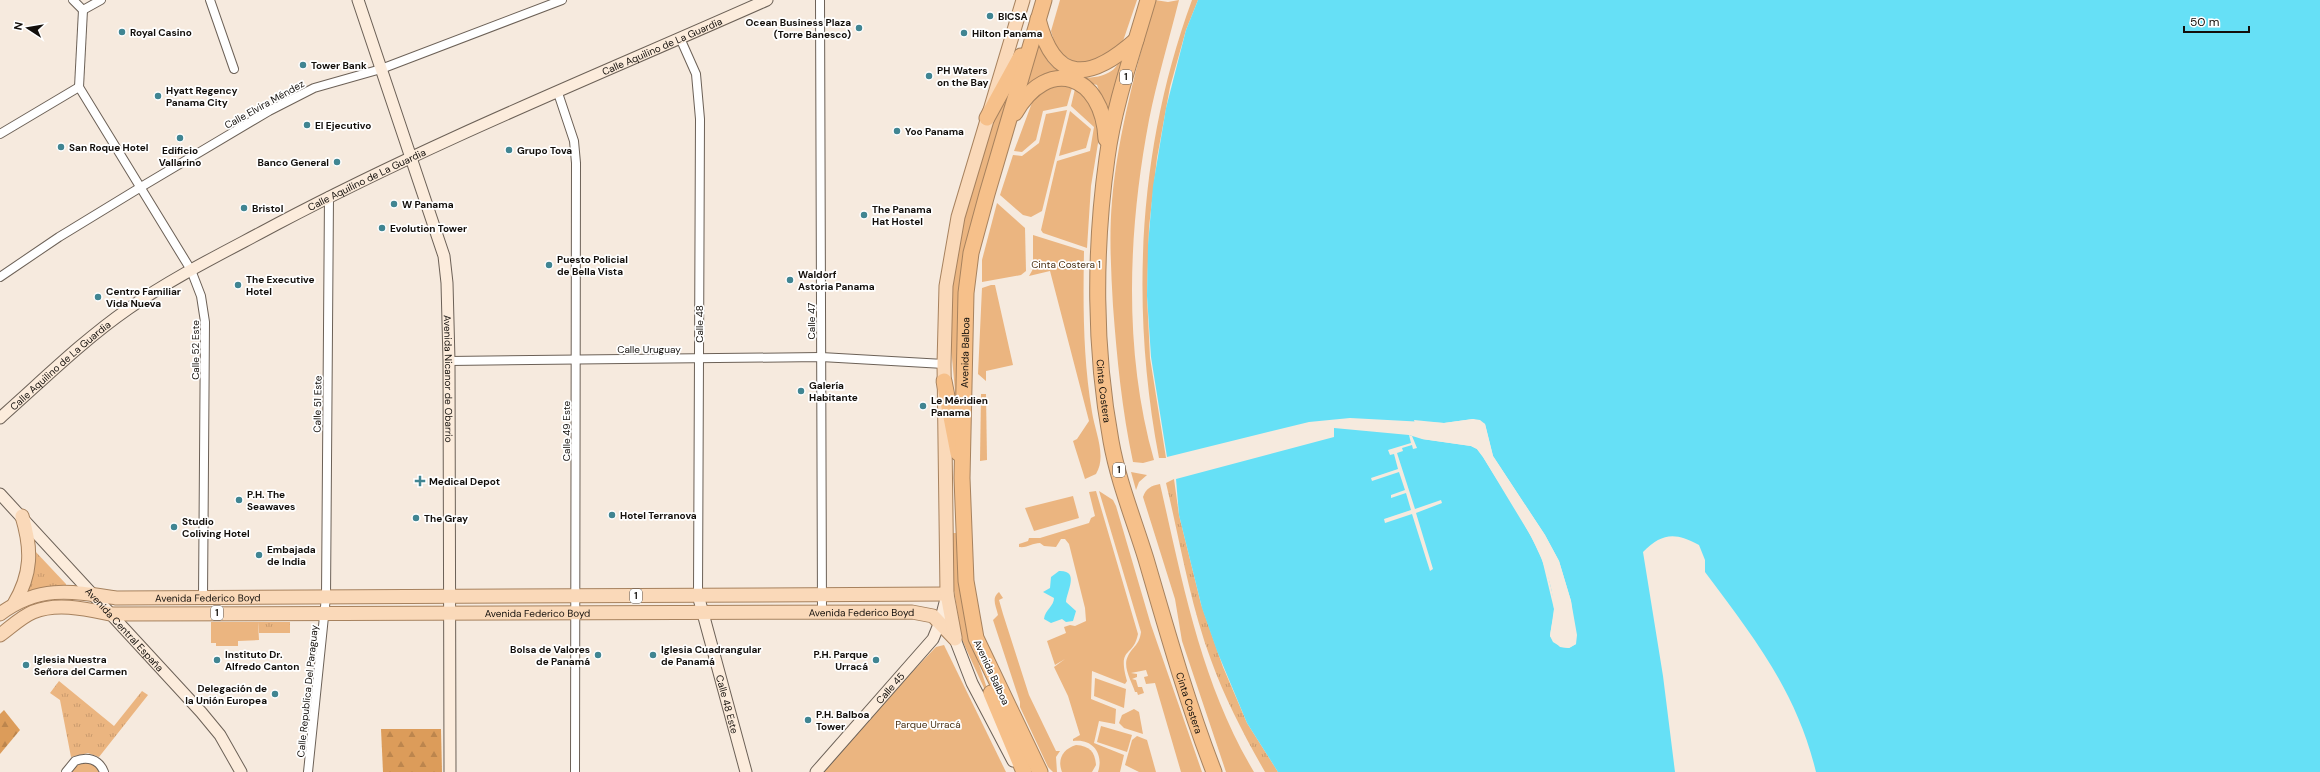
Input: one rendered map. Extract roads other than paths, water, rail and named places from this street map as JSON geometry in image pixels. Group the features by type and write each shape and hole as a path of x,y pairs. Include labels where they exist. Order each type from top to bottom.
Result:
{"highway":[{"name":"Avenida Balboa","path":"1040,772 976,638 966,581 962,478 966,293 972,253 978,227 1044,0"},
{"name":"Cinta Costera","path":"1148,0 1116,111 1107,156 1102,197 1098,283 1101,361 1111,442 1182,680 1214,772"},
{"path":"1038,19 1042,36 1052,54 1060,63 1077,69 1092,69 1104,65 1136,40"},
{"path":"987,118 1034,34"},
{"path":"1004,141 1013,116 1030,92 1044,83 1064,79 1087,87 1099,102 1104,117 1107,156"},
{"path":"944,382 962,478"},
{"path":"976,638 988,686 1024,772"}],"main road":[{"name":"Avenida Nicanor de Obarrio","path":"358,0 444,256 447,283 449,361 450,772"},
{"name":"Calle Aquilino de La Guardia","path":"0,418 82,344 128,309 191,270 329,196 410,158 767,0"},
{"name":"Avenida Balboa","path":"945,618 947,594 944,382 946,286 951,250 958,218 1023,0"},
{"name":"Avenida Central España","path":"0,494 156,662 220,735 241,772"},
{"path":"14,604 23,590 29,564 27,533 22,516"},
{"name":"1","path":"0,614 14,604 51,592 68,591 92,594"},
{"name":"Avenida Federico Boyd","path":"92,594 116,598 576,597 947,594"},
{"name":"Calle 48","path":"698,595 703,612"},
{"path":"187,613 198,607 203,598"},
{"name":"1","path":"0,635 24,617 44,609 79,608 110,614"},
{"name":"Avenida Federico Boyd","path":"110,614 450,612 923,613 945,618 955,638"},
{"name":"Calle 48 Este","path":"703,612 746,772"},
{"name":"Calle 45","path":"816,772 932,639 945,618"},
{"name":"Avenida Balboa","path":"955,638 972,683 1018,772"}],"street":[{"path":"0,134 79,87 83,10 74,0"},
{"path":"83,10 101,0"},
{"path":"210,0 234,69"},
{"name":"Calle Elvira Méndez","path":"0,277 59,237 142,187 269,111 314,88 381,69 562,0"},
{"name":"Calle 47","path":"820,0 822,612"},
{"name":"Calle 48","path":"680,38 696,74 700,119 698,595"},
{"name":"Calle 52 Este","path":"79,87 142,187 191,270 201,296 205,322 203,598"},
{"name":"Calle 49 Este","path":"558,93 574,141 576,163 577,360 575,772"},
{"name":"Calle 51 Este","path":"325,613 329,196"},
{"name":"Calle Uruguay","path":"449,361 820,357 944,364"},
{"name":"Calle Republica Del Paraguay","path":"308,772 325,613"},
{"path":"66,772 75,761 88,758 99,764 104,772"}],"water":[{"path":"1198,0 2320,0 2320,772 1816,772 1797,715 1785,690 1756,643 1705,572 1705,560 1699,545 1683,538 1669,536 1656,541 1643,552 1663,676 1675,772 1278,772 1247,723 1217,651 1202,608 1179,515 1176,479 1334,437 1334,428 1409,435 1422,439 1471,446 1477,449 1483,457 1528,530 1538,550 1546,570 1554,609 1550,636 1560,647 1569,648 1576,644 1571,601 1559,561 1545,535 1493,456 1485,424 1473,419 1444,423 1350,418 1309,422 1167,457 1151,357 1147,296 1148,245 1153,186 1166,108 1186,30"},
{"path":"1059,571 1069,574 1071,577 1066,602 1076,611 1073,621 1066,622 1062,619 1051,623 1044,619 1054,601 1054,598 1043,592 1050,588 1051,577"}],"place":[{"name":"BICSA","path":"990,16"},
{"name":"Ocean Business Plaza (Torre Banesco)","path":"859,28"},
{"name":"Royal Casino","path":"122,32"},
{"name":"Hilton Panama","path":"964,33"},
{"name":"Tower Bank","path":"303,65"},
{"name":"PH Waters on the Bay","path":"929,76"},
{"name":"Hyatt Regency Panama City","path":"158,96"},
{"name":"El Ejecutivo","path":"307,125"},
{"name":"Yoo Panama","path":"897,131"},
{"name":"Edificio Vallarino","path":"180,138"},
{"name":"San Roque Hotel","path":"61,147"},
{"name":"Grupo Tova","path":"509,150"},
{"name":"Banco General","path":"337,162"},
{"name":"W Panama","path":"394,204"},
{"name":"Bristol","path":"244,208"},
{"name":"The Panama Hat Hostel","path":"864,215"},
{"name":"Evolution Tower","path":"382,228"},
{"name":"Puesto Policial de Bella Vista","path":"549,265"},
{"name":"Waldorf Astoria Panama","path":"790,280"},
{"name":"The Executive Hotel","path":"238,285"},
{"name":"Centro Familiar Vida Nueva","path":"98,297"},
{"name":"Galería Habitante","path":"801,391"},
{"name":"Le Méridien Panama","path":"923,406"},
{"name":"Medical Depot","path":"420,481"},
{"name":"P.H. The Seawaves","path":"239,500"},
{"name":"Hotel Terranova","path":"612,515"},
{"name":"The Gray","path":"416,518"},
{"name":"Studio Coliving Hotel","path":"174,527"},
{"name":"Embajada de India","path":"259,555"},
{"name":"Bolsa de Valores de Panamá","path":"598,655"},
{"name":"Iglesia Cuadrangular de Panamá","path":"653,655"},
{"name":"Instituto Dr. Alfredo Canton","path":"217,660"},
{"name":"P.H. Parque Urracá","path":"876,660"},
{"name":"Iglesia Nuestra Señora del Carmen","path":"26,665"},
{"name":"Delegación de la Unión Europea","path":"275,694"},
{"name":"P.H. Balboa Tower","path":"808,720"}],"park label":[{"name":"Cinta Costera 1","path":"1066,264"},
{"name":"Parque Urracá","path":"928,724"}]}
